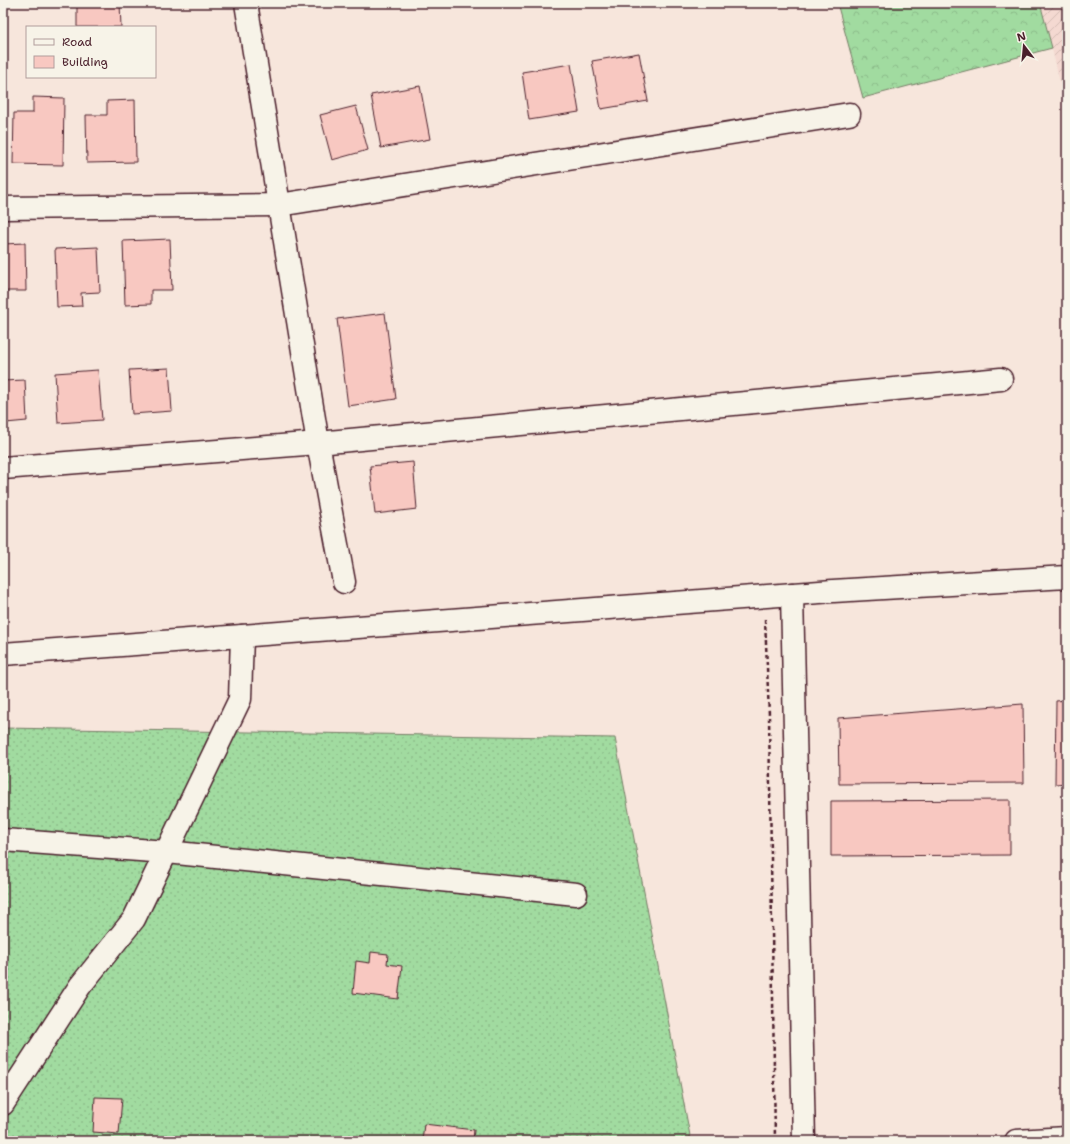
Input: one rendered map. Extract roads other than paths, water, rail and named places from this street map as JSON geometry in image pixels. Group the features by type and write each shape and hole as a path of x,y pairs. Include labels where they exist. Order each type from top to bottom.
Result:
{"street":[{"path":"246,3 318,443 344,582"},
{"path":"3,208 279,205 849,114"},
{"path":"3,468 318,443 1002,379"},
{"path":"3,654 764,596 1067,577"},
{"path":"792,594 804,1141"},
{"path":"3,1104 80,986 134,919 240,699 242,636"},
{"path":"3,840 167,852 576,894"},
{"path":"1016,1141 1067,1138"}]}
